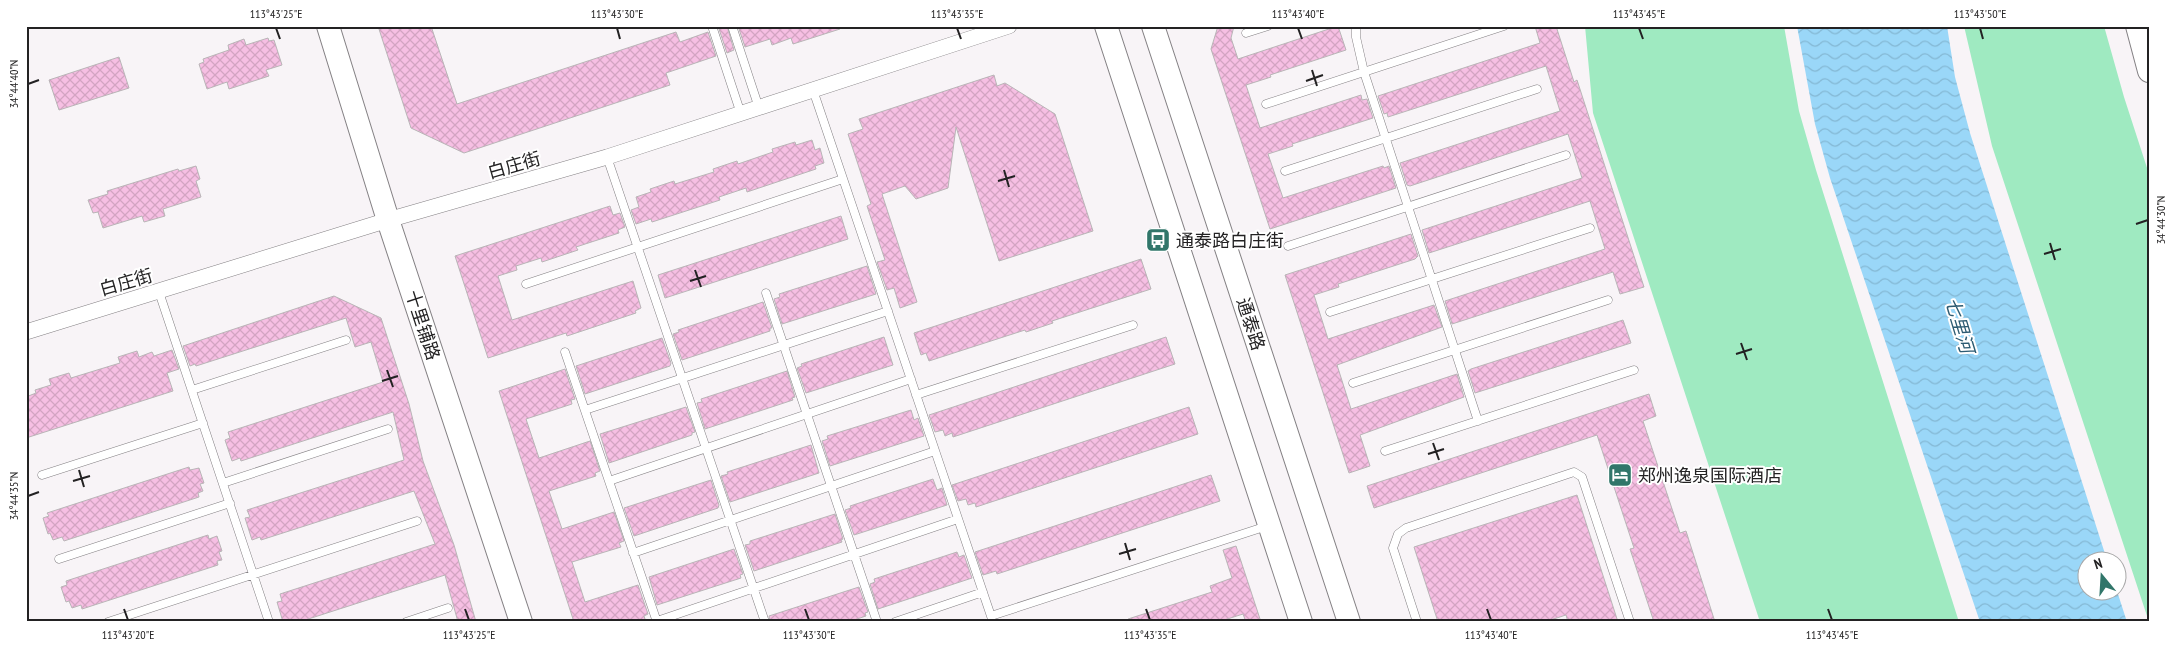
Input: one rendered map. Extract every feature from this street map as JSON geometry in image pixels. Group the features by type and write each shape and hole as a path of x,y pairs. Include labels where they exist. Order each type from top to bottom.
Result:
{"street":[{"name":"十里铺路","path":"328,26 388,220 521,622"},
{"name":"白庄街","path":"26,332 388,220 607,157 1009,26"},
{"path":"1106,26 1301,622"},
{"name":"通泰路","path":"1153,26 1349,622"},
{"path":"2138,26 2149,71"}],"lane":[{"path":"712,26 741,114"},
{"path":"732,26 759,108"},
{"path":"1246,33 1268,26"},
{"path":"1356,26 1356,37 1364,72 1478,421"},
{"path":"1266,104 1504,26"},
{"path":"1285,171 1537,89"},
{"path":"813,90 992,619 1269,525"},
{"path":"1288,246 1566,155"},
{"path":"607,157 766,622"},
{"path":"526,284 843,180"},
{"path":"1330,312 1590,228"},
{"path":"159,292 269,622"},
{"path":"766,293 877,622"},
{"path":"1353,382 1608,300"},
{"path":"584,410 888,311"},
{"path":"916,395 1133,325"},
{"path":"192,390 346,340"},
{"path":"565,352 657,621 958,519"},
{"path":"1385,451 1634,370"},
{"path":"609,481 910,379"},
{"path":"42,475 203,422"},
{"path":"223,483 388,429"},
{"path":"633,553 935,451"},
{"path":"1417,622 1394,548 1398,534 1406,528 1574,472 1582,477 1630,622"},
{"path":"59,559 230,503"},
{"path":"108,622 418,521"},
{"path":"895,622 983,592"},
{"path":"406,622 448,608"}],"green space":[{"path":"1585,26 1784,26 1799,111 1816,170 1959,622 1760,622 1593,113"},
{"path":"1964,26 2104,26 2124,97 2149,174 2149,622 2128,558 2128,550 2125,550 1992,146"}],"water":[{"name":"七里河","path":"1797,26 1947,26 1955,77 1970,133 2104,550 2078,550 2078,600 2120,600 2127,622 1980,622 1830,178 1815,124"}],"building":[{"path":"378,26 431,26 457,104 676,32 680,42 708,32 716,56 666,73 670,85 464,153 411,128"},
{"path":"727,26 734,50 727,53 719,29"},
{"path":"738,26 840,26 840,29 793,44 791,38 772,45 770,39 745,47"},
{"path":"1218,26 1234,26 1231,38 1238,59 1338,26 1346,50 1270,75 1271,77 1246,85 1260,128 1361,95 1362,100 1367,99 1373,118 1292,144 1293,146 1268,154 1283,198 1383,166 1384,168 1389,166 1396,188 1270,229 1211,49"},
{"path":"1535,26 1556,26 1574,82 1577,80 1644,287 1620,294 1613,272 1452,324 1445,301 1605,249 1590,201 1429,253 1422,230 1582,178 1568,134 1410,186 1407,185 1400,163 1560,111 1546,66 1388,117 1387,113 1384,114 1378,96 1540,43"},
{"path":"268,38 269,41 274,40 282,65 266,70 269,76 229,89 227,82 207,89 199,64 204,62 203,59 229,50 228,45 244,39 246,45"},
{"path":"119,57 129,88 59,110 49,80"},
{"path":"994,75 997,86 1005,83 1055,114 1093,231 999,261 956,127 948,188 916,199 905,186 882,194 917,302 900,308 894,288 887,290 877,262 885,260 867,206 871,204 848,134 863,129 859,119"},
{"path":"812,140 815,150 820,148 824,163 815,166 816,169 747,192 746,188 719,197 720,200 652,222 651,219 636,224 631,210 639,207 636,197 651,192 650,189 674,181 675,184 714,172 713,169 737,161 738,164 773,152 772,149 795,142 796,145"},
{"path":"196,166 200,179 196,181 201,197 163,209 165,216 144,222 142,216 103,228 98,212 93,213 88,200 108,194 107,191 178,169 179,171"},
{"path":"610,206 613,215 620,213 625,227 618,230 619,233 576,247 578,250 542,262 541,258 516,266 517,270 498,276 512,320 633,281 641,308 635,311 636,313 567,336 566,333 488,358 455,256"},
{"path":"841,216 848,239 665,298 658,275"},
{"path":"1411,234 1418,256 1415,259 1338,284 1339,287 1314,295 1328,339 1434,305 1442,327 1337,365 1351,409 1457,374 1464,397 1360,435 1370,466 1349,473 1285,275"},
{"path":"1141,259 1151,289 1052,321 1053,323 1026,332 1025,330 929,361 926,353 921,355 914,333"},
{"path":"867,266 876,294 782,324 774,299 780,297 779,294"},
{"path":"334,296 381,318 409,404 423,461 454,545 476,622 458,622 445,575 299,622 283,622 277,602 282,601 280,594 435,544 414,491 261,540 260,537 252,540 245,518 250,517 247,510 404,460 393,412 241,461 240,458 232,461 225,440 230,438 228,432 383,382 371,342 355,347 346,318 196,366 195,364 190,366 183,346"},
{"path":"763,302 772,328 770,328 770,331 682,360 673,334 679,332 678,330"},
{"path":"1623,320 1631,343 1475,393 1468,371 1471,369"},
{"path":"884,337 893,365 806,393 797,368 802,366 801,364"},
{"path":"1166,337 1175,364 953,437 952,433 945,436 943,430 935,432 929,415"},
{"path":"662,338 671,363 670,366 585,394 576,366"},
{"path":"172,350 179,369 167,373 173,391 26,438 26,397 36,393 35,390 51,385 49,379 69,373 71,378 120,363 118,357 137,351 139,357 152,352 154,356"},
{"path":"565,369 575,399 571,400 572,404 526,419 539,458 590,441 600,471 595,473 596,476 549,491 562,529 614,512 624,541 619,543 621,547 572,562 585,602 638,585 648,614 644,616 645,619 637,622 574,622 499,391"},
{"path":"787,371 795,397 792,398 793,400 705,429 697,403 702,402 701,399"},
{"path":"1649,394 1656,416 1643,421 1680,533 1686,531 1715,622 1654,622 1630,549 1634,548 1597,435 1374,508 1367,486"},
{"path":"686,407 695,432 692,435 609,463 600,434"},
{"path":"1189,407 1198,434 976,507 975,503 968,505 966,499 958,501 952,485"},
{"path":"911,410 914,420 918,418 924,436 830,466 822,441 828,439 827,436"},
{"path":"811,445 819,473 730,502 721,476 728,474 727,472"},
{"path":"189,467 190,470 199,468 204,483 200,484 203,491 198,493 199,497 64,541 62,537 53,540 50,533 48,534 43,518 49,516 47,513"},
{"path":"1211,475 1220,501 997,574 996,571 983,575 975,552"},
{"path":"933,479 937,490 942,488 947,505 854,535 845,510 851,508 850,506"},
{"path":"711,480 719,505 718,508 634,536 624,508"},
{"path":"1577,495 1618,622 1568,622 1566,615 1544,622 1438,622 1414,547"},
{"path":"835,514 843,539 841,540 842,542 754,571 745,545 750,544 750,541"},
{"path":"208,535 209,539 217,536 222,551 219,552 222,560 217,561 218,565 82,609 81,605 72,608 69,601 66,602 61,587 67,585 66,581"},
{"path":"1236,546 1261,622 1246,622 1243,614 1218,622 1129,622 1128,619 1212,592 1210,586 1232,578 1223,550"},
{"path":"734,549 743,574 740,575 741,578 657,605 649,577"},
{"path":"957,552 959,557 964,555 972,578 878,609 870,584 875,582 874,579"},
{"path":"859,587 868,612 865,613 866,616 848,622 770,622 769,616"}],"place":[{"name":"通泰路白庄街","path":"1158,240"},
{"name":"郑州逸泉国际酒店","path":"1620,475"}]}
